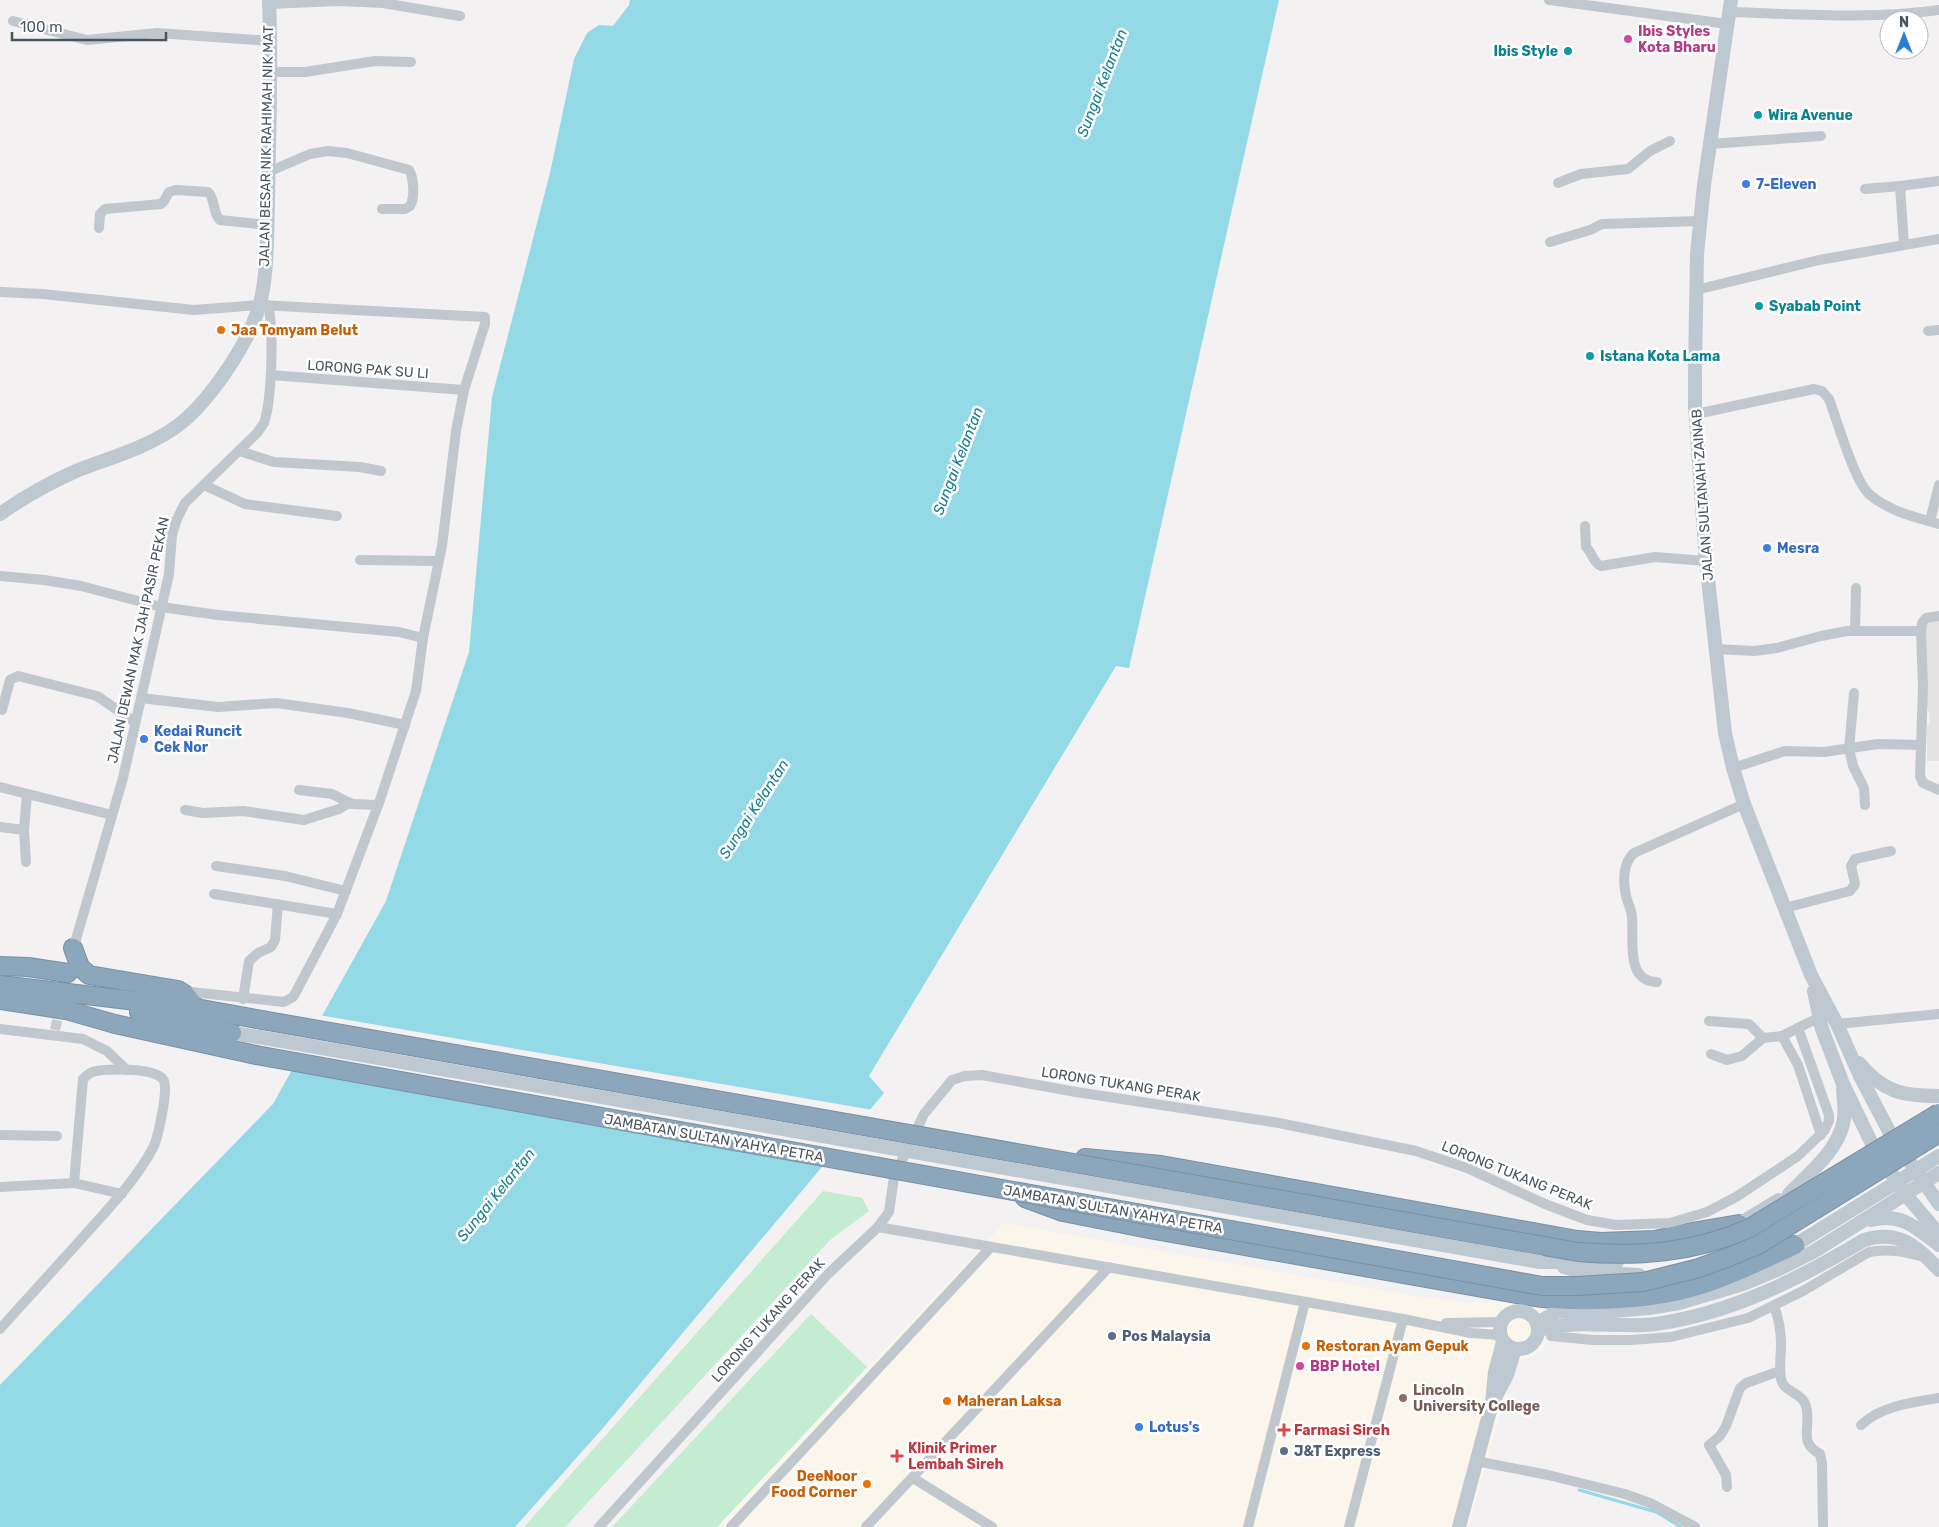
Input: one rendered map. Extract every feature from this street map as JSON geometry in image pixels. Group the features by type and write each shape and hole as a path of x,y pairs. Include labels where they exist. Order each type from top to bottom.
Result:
{"highway":[{"path":"73,948 80,967 89,975 178,990 186,994 196,1008"},
{"path":"0,966 28,967 67,989 101,1004 232,1032"},
{"path":"0,985 67,989 102,996 196,1008 1578,1252 1616,1255 1656,1253 1726,1239 1748,1229 1939,1113"},
{"path":"0,1006 43,1007 67,989"},
{"name":"JAMBATAN SULTAN YAHYA PETRA","path":"67,989 256,1055 1542,1286 1611,1285 1643,1282 1698,1268 1758,1244 1939,1132"},
{"path":"0,1000 43,1007"},
{"path":"1010,1151 1162,1165 1577,1240 1601,1242 1655,1240 1739,1224"},
{"path":"1003,1190 1072,1214 1546,1299 1570,1300 1640,1297 1709,1282 1795,1245"}],"main road":[{"name":"JALAN BESAR NIK RAHIMAH NIK MAT","path":"0,514 45,485 76,471 146,445 175,428 200,404 224,373 264,305 268,172 269,2"},
{"name":"JALAN SULTANAH ZAINAB","path":"1729,12 1709,144 1700,221 1696,290 1696,414 1706,561 1721,703 1733,768 1744,804 1811,975"},
{"path":"1811,975 1822,1029 1843,1084 1872,1144 1906,1195 1939,1234"},
{"path":"1811,975 1838,1024 1860,1076 1890,1133 1939,1204"},
{"name":"JAMBATAN SULTAN YAHYA PETRA","path":"232,1032 1540,1262"},
{"path":"1849,1051 1869,1075 1881,1085 1896,1092 1916,1096 1939,1096"},
{"path":"1789,1194 1833,1147 1839,1135 1843,1123 1843,1084"},
{"path":"1540,1262 1636,1261 1676,1256 1707,1244 1939,1104"},
{"path":"1939,1108 1934,1121 1939,1132"},
{"path":"1540,1262 1582,1272 1635,1275 1703,1270 1740,1261 1795,1245 1939,1156"},
{"path":"1505,1337 1521,1350 1535,1341 1558,1311 1613,1311 1649,1308 1712,1294 1777,1270 1813,1252 1939,1173"},
{"path":"1860,1223 1884,1217 1896,1218 1906,1222 1939,1245"},
{"path":"1542,1330 1560,1326 1655,1324 1709,1313 1750,1300 1786,1284 1874,1236 1895,1237 1900,1245 1912,1244 1939,1270"},
{"path":"1459,1527 1492,1403 1507,1374 1505,1337 1510,1313 1516,1311 1529,1313 1542,1330"}],"street":[{"path":"1550,0 1729,12 1866,16 1903,15 1939,10"},
{"path":"269,2 383,3 460,16"},
{"path":"13,21 87,40 158,33 270,42"},
{"path":"269,72 306,72 375,61 411,62"},
{"path":"1709,144 1821,136"},
{"path":"1558,183 1581,174 1628,169 1650,151 1670,141"},
{"path":"268,172 310,154 328,151 347,153 409,170 412,176 412,204 405,209 382,209"},
{"path":"1865,189 1939,182"},
{"path":"1900,186 1904,244"},
{"path":"99,228 100,214 105,210 160,204 164,202 169,192 176,190 208,192 214,200 215,212 220,220 267,224"},
{"path":"1550,242 1590,230 1602,224 1700,221"},
{"path":"1696,290 1819,260 1939,239"},
{"path":"0,292 43,294 194,310 264,305 485,317 485,324 464,390 456,431 442,546 423,638 416,692 378,805 338,914 293,997 284,1002 244,999 178,990"},
{"name":"JALAN DEWAN MAK JAH PASIR PEKAN","path":"67,989 73,948 123,778 169,574 172,535 177,519 186,503 257,433 264,423 271,375 270,315 264,305"},
{"name":"LORONG PAK SU LI","path":"271,375 464,390"},
{"path":"1696,414 1814,390 1822,391 1828,399 1859,481 1868,493 1879,502 1894,510 1934,523 1939,485"},
{"path":"239,451 272,461 360,467 381,471"},
{"path":"204,485 245,504 338,516"},
{"path":"1585,526 1586,547 1592,552 1594,561 1601,566 1655,557 1706,561"},
{"path":"360,560 438,561"},
{"path":"0,576 81,586 161,607 218,615 399,632 423,638"},
{"path":"1855,632 1856,588"},
{"path":"1939,616 1926,618 1922,623 1921,631 1923,686 1921,780 1927,786 1939,790"},
{"path":"1715,650 1754,651 1777,648 1833,633 1921,631"},
{"path":"2,710 10,680 18,676 97,696 135,722"},
{"path":"1854,692 1849,750 1853,766 1864,788 1865,805"},
{"path":"141,698 218,707 276,703 348,713 406,725"},
{"path":"1733,768 1785,751 1824,752 1849,750 1878,744 1921,745"},
{"path":"0,787 112,815"},
{"path":"299,790 332,794 349,803 378,805"},
{"path":"26,862 24,830 27,794"},
{"path":"185,810 203,812 243,811 304,820 339,809 349,803"},
{"path":"1657,982 1650,982 1643,978 1632,958 1632,918 1626,897 1625,876 1625,866 1628,859 1634,853 1744,804"},
{"path":"0,827 24,830"},
{"path":"1785,908 1850,891 1855,884 1851,866 1855,859 1891,851"},
{"path":"216,866 285,876 346,891"},
{"path":"214,894 338,914"},
{"path":"244,999 249,961 258,953 271,947 275,940 278,904"},
{"path":"1838,1024 1939,1014"},
{"path":"1711,1054 1727,1060 1742,1056 1763,1038 1782,1036 1820,1017"},
{"path":"1709,1021 1749,1024 1763,1038"},
{"path":"1798,1028 1829,1114 1828,1126 1820,1135"},
{"path":"0,1029 54,1032 83,1039 107,1051 127,1070"},
{"path":"1782,1036 1798,1065 1820,1135"},
{"path":"0,1329 122,1194 153,1148 158,1134 165,1089 164,1081 159,1074 127,1070 94,1071 83,1079 74,1183"},
{"name":"LORONG TUKANG PERAK","path":"600,1527 828,1274 878,1227 889,1212 894,1177 924,1114 952,1080 966,1076 982,1075 1076,1092 1279,1123 1416,1151 1467,1168 1545,1204 1580,1217 1616,1225 1670,1223 1707,1212 1767,1178 1798,1156 1820,1135"},
{"path":"0,1135 57,1136"},
{"path":"0,1187 74,1183 122,1194"},
{"path":"878,1227 1403,1319 1470,1333 1505,1337"},
{"path":"1542,1330 1593,1340 1671,1337 1748,1318 1774,1306 1858,1257 1900,1245"},
{"path":"731,1527 991,1247"},
{"path":"866,1527 1109,1267"},
{"path":"1248,1527 1306,1302"},
{"path":"1774,1306 1780,1327 1780,1371 1782,1382 1788,1390 1804,1400 1807,1409 1807,1444 1811,1449 1820,1454 1822,1463 1823,1527"},
{"path":"1349,1527 1403,1319"},
{"path":"1727,1487 1726,1475 1708,1445 1720,1436 1726,1426 1740,1388 1746,1383 1780,1371"},
{"path":"1861,1424 1869,1417 1908,1402 1939,1398"},
{"path":"1476,1461 1548,1475 1625,1494 1650,1503 1695,1527"},
{"path":"912,1478 992,1527"}],"shaded area":[{"path":"1929,621 1939,621 1939,761 1927,761 1927,726 1930,722 1927,709 1926,624"},
{"path":"1004,1223 1420,1297 1471,1303 1511,1299 1553,1304 1548,1334 1543,1349 1519,1363 1512,1375 1468,1527 717,1527"}],"green space":[{"path":"823,1191 862,1198 869,1211 830,1240 565,1527 524,1527"},
{"path":"811,1314 867,1367 717,1527 612,1527"}],"water":[{"name":"Sungai Kelantan","path":"630,0 1279,0 1129,668 1116,666 869,1076 884,1093 603,1428 515,1527 0,1527 0,1385 273,1104 386,901 469,652 492,397 550,173 574,59 587,33 599,25 613,26 629,5"}],"pier":[{"path":"319,1015 873,1110 828,1164 291,1065"}],"waterway":[{"path":"1579,1490 1656,1512 1681,1527"}],"tunnel":[{"path":"55,1030 67,977"}],"place":[{"name":"Ibis Styles Kota Bharu","path":"1628,39"},
{"name":"Ibis Style","path":"1568,51"},
{"name":"Wira Avenue","path":"1758,115"},
{"name":"7-Eleven","path":"1746,184"},
{"name":"Syabab Point","path":"1759,306"},
{"name":"Jaa Tomyam Belut","path":"221,330"},
{"name":"Istana Kota Lama","path":"1590,356"},
{"name":"Mesra","path":"1767,548"},
{"name":"Kedai Runcit Cek Nor","path":"144,739"},
{"name":"Pos Malaysia","path":"1112,1336"},
{"name":"Restoran Ayam Gepuk","path":"1306,1346"},
{"name":"BBP Hotel","path":"1300,1366"},
{"name":"Lincoln University College","path":"1403,1398"},
{"name":"Maheran Laksa","path":"947,1401"},
{"name":"Lotus's","path":"1139,1427"},
{"name":"Farmasi Sireh","path":"1284,1430"},
{"name":"J&T Express","path":"1284,1451"},
{"name":"Klinik Primer Lembah Sireh","path":"897,1456"},
{"name":"DeeNoor Food Corner","path":"867,1484"}]}
